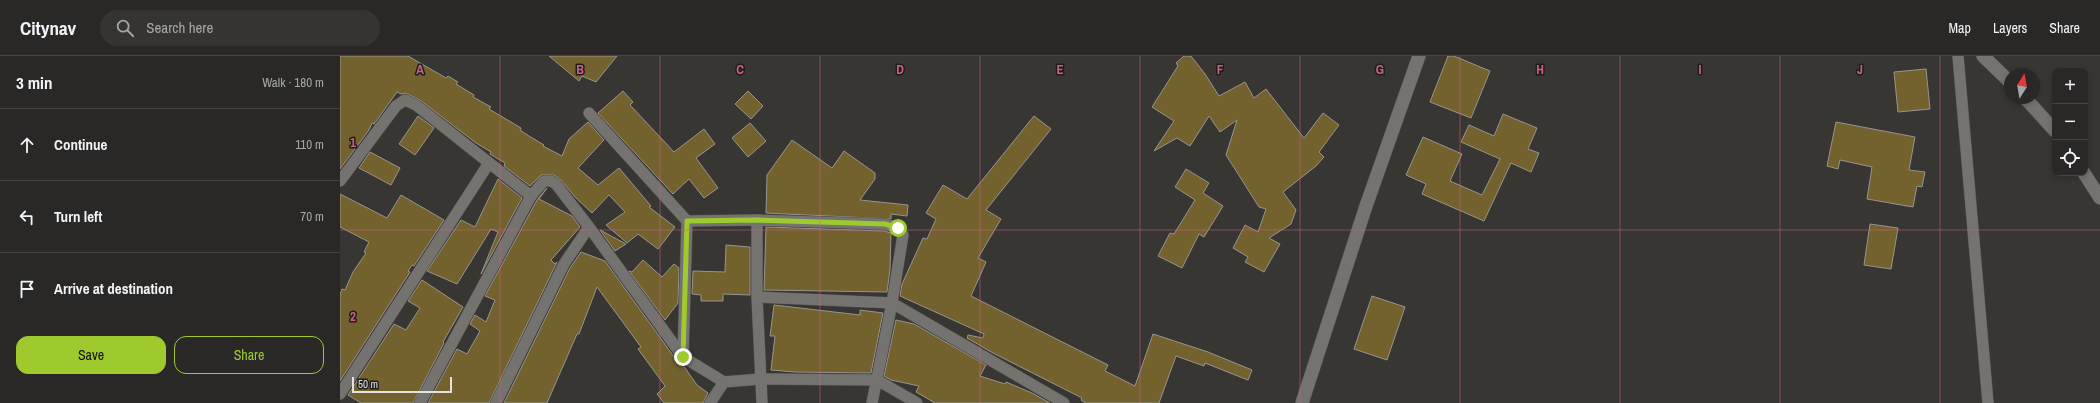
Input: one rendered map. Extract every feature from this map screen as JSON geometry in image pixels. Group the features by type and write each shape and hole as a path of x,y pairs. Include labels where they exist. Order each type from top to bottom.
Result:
{"street":[{"path":"1302,403 1366,206 1419,56"},
{"path":"1958,56 1988,403"},
{"path":"1983,56 2004,76"},
{"path":"340,181 396,106 405,100 416,105 531,196"},
{"path":"2030,104 2052,128"},
{"path":"589,113 687,221 683,357"},
{"path":"340,394 488,163"},
{"path":"2086,176 2100,198"},
{"path":"420,403 531,196 544,181 552,181 556,184 590,227 683,357 724,382 760,379 877,380 917,403"},
{"path":"687,221 757,220 885,224 898,228 903,235 892,303 872,403"},
{"path":"757,220 757,297 762,403"},
{"path":"496,403 564,264 590,227"},
{"path":"757,297 892,303 1064,403"},
{"path":"710,403 724,382"}],"building":[{"path":"340,56 408,56 446,78 448,76 458,82 456,84 474,95 473,97 491,107 489,109 521,128 520,130 544,145 543,146 562,156 569,139 588,122 604,140 578,168 598,185 619,168 651,206 649,207 675,227 658,249 638,234 627,243 606,225 625,212 609,195 592,213 576,198 561,180 554,175 541,175 530,186 504,166 505,163 490,154 491,152 476,143 420,100 405,93 401,94 397,92 374,124 372,123 369,130 340,169"},
{"path":"549,56 617,56 596,82 582,76 579,81"},
{"path":"1184,56 1191,56 1219,96 1245,82 1254,98 1266,89 1304,138 1323,113 1339,125 1319,152 1324,157 1316,166 1283,192 1296,210 1291,224 1269,238 1280,244 1264,272 1245,262 1248,257 1233,248 1245,225 1258,232 1266,209 1259,207 1226,155 1237,120 1220,132 1209,116 1190,146 1177,138 1154,151 1174,121 1152,107 1178,66 1176,63"},
{"path":"1448,56 1454,56 1490,71 1471,118 1430,102"},
{"path":"1926,69 1930,109 1898,112 1894,72"},
{"path":"623,91 633,102 630,105 674,152 704,129 715,144 696,158 718,188 704,198 689,179 673,194 598,113"},
{"path":"748,91 763,106 751,119 735,104"},
{"path":"1503,114 1537,128 1528,149 1539,153 1531,172 1511,163 1484,221 1422,194 1426,184 1406,175 1423,137 1462,154 1450,181 1482,195 1500,159 1461,142 1469,125 1494,136"},
{"path":"418,116 434,128 415,155 399,144"},
{"path":"1034,116 1051,129 986,210 1001,219 978,258 986,262 971,296 1108,365 1105,371 1135,386 1153,334 1208,352 1252,370 1248,380 1205,363 1204,366 1176,356 1159,403 1086,403 1081,400 1082,398 993,353 967,338 968,335 983,338 984,334 900,296 902,284 923,238 927,239 936,219 926,213 943,185 967,199"},
{"path":"1836,122 1915,137 1909,170 1925,172 1922,187 1917,186 1913,207 1867,199 1872,167 1840,160 1838,169 1827,166"},
{"path":"750,123 766,141 748,157 732,138"},
{"path":"792,140 832,168 844,151 875,173 875,179 860,200 908,205 907,216 891,214 891,219 766,213 767,175"},
{"path":"370,152 400,168 391,185 359,168"},
{"path":"1186,169 1209,183 1203,193 1223,206 1204,237 1199,234 1182,268 1158,256 1170,233 1174,234 1195,200 1175,187"},
{"path":"498,179 522,198 481,274 498,232 491,229 457,284 427,271 461,220 475,227"},
{"path":"547,188 539,199 572,216 580,227 551,260 555,264 557,262 489,403 428,403 457,349 467,354 480,331 470,324 475,315 486,322 495,300 485,296 537,200"},
{"path":"340,194 387,218 401,195 444,220 414,266 412,265 408,271 410,272 340,381 340,295 342,289 345,290 353,272 366,253 364,252 369,242 340,227"},
{"path":"1870,224 1898,228 1891,269 1864,265"},
{"path":"766,227 884,231 891,233 890,269 887,292 764,290"},
{"path":"600,230 626,244 615,251"},
{"path":"726,245 750,247 750,295 723,294 723,301 701,301 701,295 692,294 693,271 725,272"},
{"path":"581,252 605,261 677,361 683,365 697,385 708,393 703,403 664,403 657,394 665,386 638,349 641,347 597,287 579,334 577,334 547,403 504,403 570,268"},
{"path":"643,260 662,277 674,264 679,268 678,303 665,320 629,271 632,272"},
{"path":"422,280 463,307 443,342 444,343 413,403 361,403 348,395 394,324 406,330 420,308 408,301"},
{"path":"1372,296 1405,307 1387,360 1354,349"},
{"path":"774,305 860,315 860,310 883,313 871,373 795,372 771,370 775,336 770,336"},
{"path":"896,320 914,324 986,365 980,376 1005,384 1006,382 1032,393 1050,403 935,403 916,392 919,386 891,380 884,376"}],"route":[{"path":"683,357 687,221 757,220 885,224 898,228"}]}
